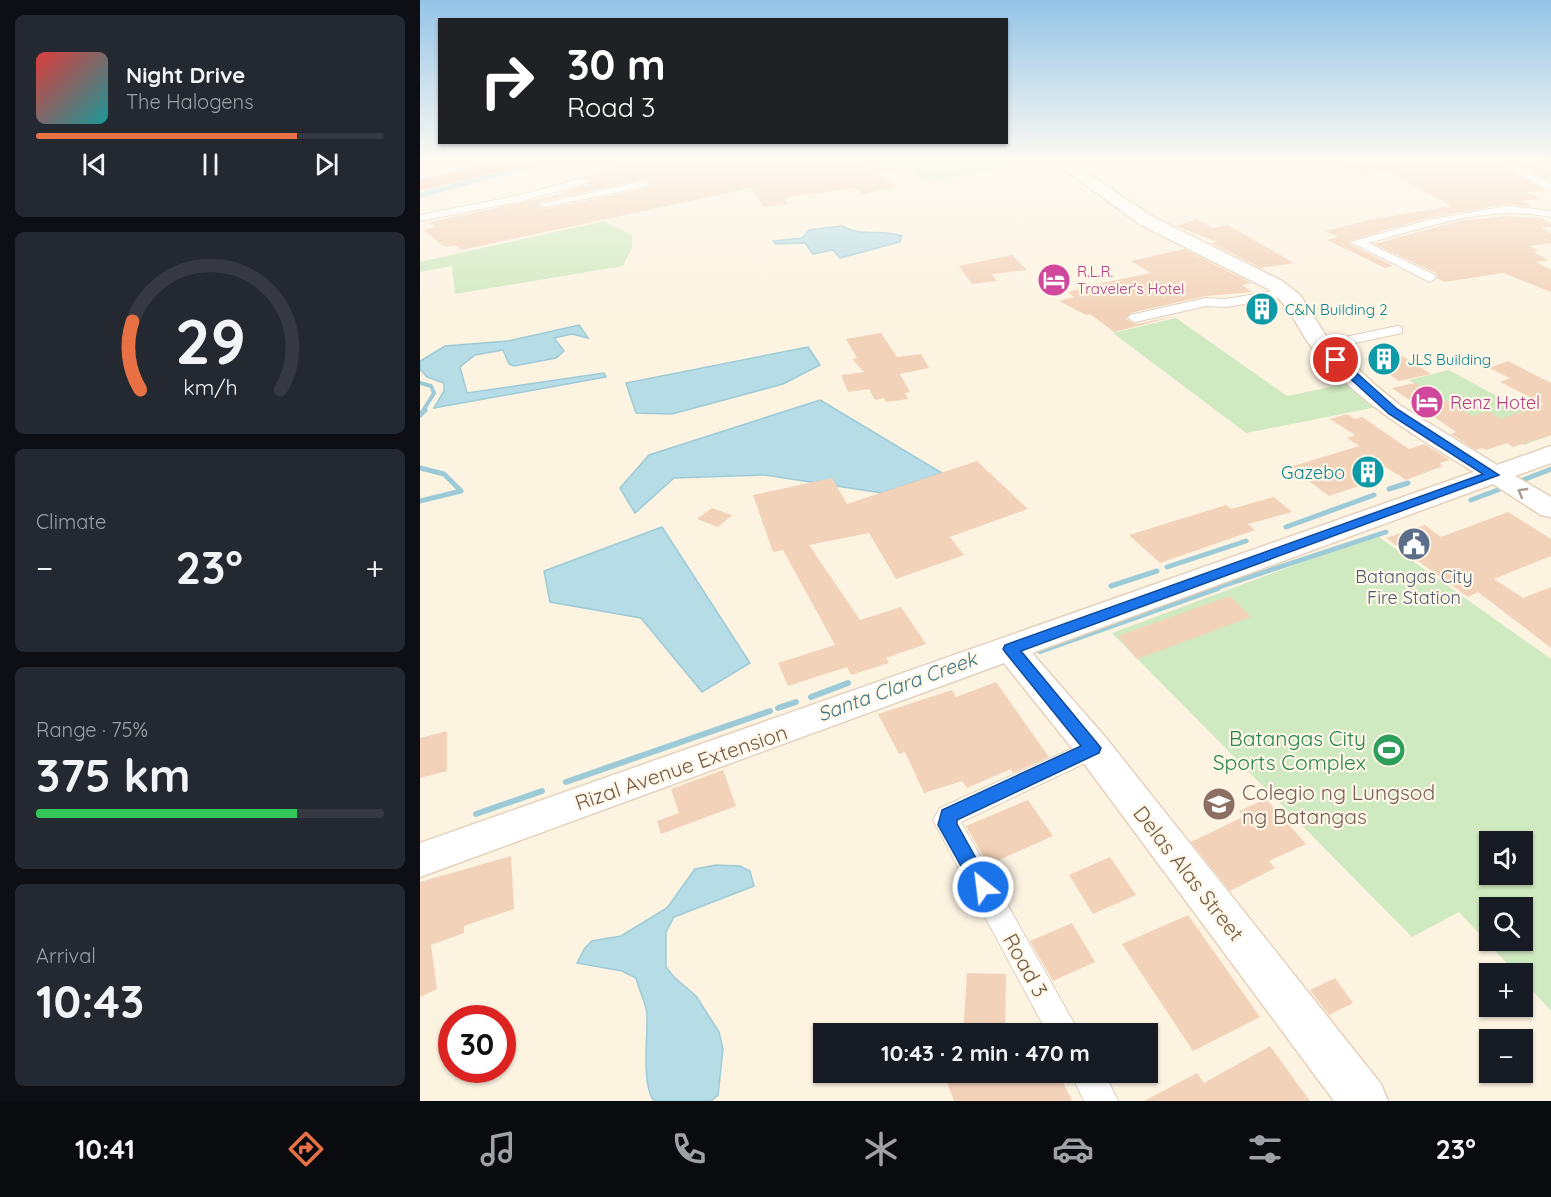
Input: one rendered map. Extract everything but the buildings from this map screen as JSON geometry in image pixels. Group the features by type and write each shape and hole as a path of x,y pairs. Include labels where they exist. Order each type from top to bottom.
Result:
{"main road":[{"path":"1135,212 1147,221 1279,288 1322,346 1367,390 1393,411 1551,509"},
{"name":"Rizal Avenue Extension","path":"420,860 1551,454"},
{"name":"Delas Alas Street","path":"1010,649 1093,748 1364,1101"}],"street":[{"path":"420,218 449,212"},
{"path":"1430,278 1357,242 1485,212"},
{"path":"1226,297 1279,288"},
{"path":"1135,318 1206,302 1226,303 1279,288"},
{"path":"1322,346 1397,330"},
{"name":"Road 3","path":"1059,1023 946,820 948,816 1093,748"},
{"path":"1092,1083 1102,1101"}],"green space":[{"path":"604,221 632,235 632,248 623,266 455,294 452,266 420,272 420,262"},
{"path":"1176,318 1287,396 1350,383 1377,407 1246,433 1113,333"},
{"path":"1449,370 1551,426 1551,435 1524,445 1409,380"},
{"name":"Batangas City Sports Complex","path":"1376,535 1551,659 1551,1011 1533,991 1533,963 1507,963 1495,951 1533,951 1533,897 1479,897 1479,933 1459,912 1412,937 1112,633"}],"water":[{"path":"842,226 856,231 902,236 900,242 840,258 833,250 813,254 805,243 776,244 773,241 802,238 809,230"},
{"path":"579,325 588,338 572,334 554,338 564,351 556,358 514,366 509,364 503,350 475,355 460,367 467,393 604,373 606,377 434,408 444,391 444,383 427,377 420,369 420,361 445,346 508,341"},
{"path":"808,347 820,365 783,384 672,414 636,413 626,383"},
{"path":"820,400 942,473 882,493 765,475 674,478 635,513 620,488 649,455"},
{"path":"662,527 750,663 702,692 641,618 550,602 544,571"},
{"path":"716,865 740,866 750,871 754,886 674,917 666,932 666,967 696,996 719,1032 723,1049 718,1095 711,1101 654,1101 650,1094 646,1072 647,1014 636,978 622,971 577,963 585,948 592,941 621,936 667,908 695,869"}],"waterway":[{"path":"420,383 431,386 434,393 423,411"},
{"path":"420,415 425,410"},
{"path":"420,468 444,474 461,491 420,501"},
{"name":"Santa Clara Creek","path":"1523,480 1551,469"},
{"path":"1389,489 1408,483"},
{"name":"Santa Clara Creek","path":"1471,500 1503,488"},
{"path":"1286,527 1374,495"},
{"name":"Santa Clara Creek","path":"1213,589 1386,532"},
{"path":"1167,567 1246,541"},
{"path":"1111,586 1157,571"},
{"name":"Santa Clara Creek","path":"1040,651 1218,588"},
{"path":"811,697 848,683"},
{"path":"778,708 796,702"},
{"path":"566,782 770,711"},
{"path":"476,814 542,791"}],"place":[{"name":"R.L.R. Traveler's Hotel","path":"1054,280"},
{"name":"C&N Building 2","path":"1262,309"},
{"name":"JLS Building","path":"1384,359"},
{"name":"Renz Hotel","path":"1427,402"},
{"name":"Gazebo","path":"1368,472"},
{"name":"Batangas City Fire Station","path":"1414,544"},
{"name":"Batangas City Sports Complex","path":"1389,750"},
{"name":"Colegio ng Lungsod ng Batangas","path":"1219,804"}],"route":[{"path":"983,887 947,825 948,816 1093,748 1010,649 1493,475 1393,411 1336,360"}]}
